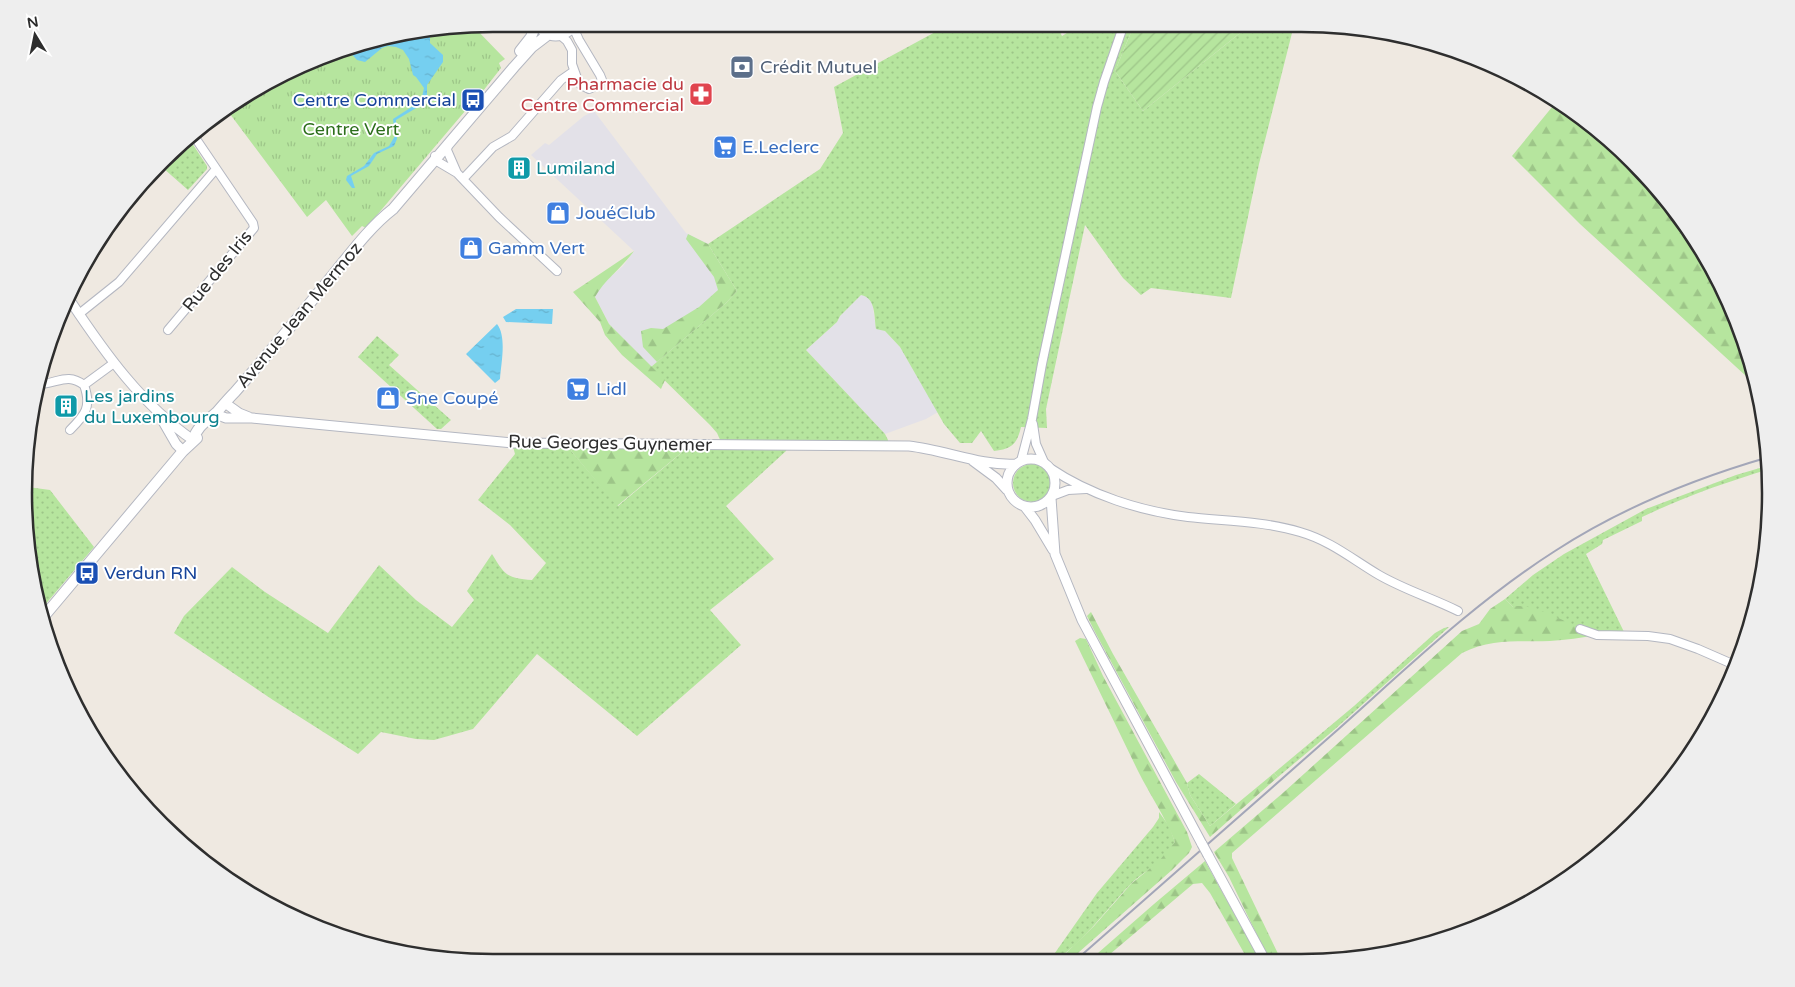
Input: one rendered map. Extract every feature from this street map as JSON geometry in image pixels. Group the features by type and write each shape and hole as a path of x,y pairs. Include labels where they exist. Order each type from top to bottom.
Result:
{"main road":[{"name":"Avenue Jean Mermoz","path":"48,612 193,440 202,435 215,414 383,217 392,210 435,160 449,139 527,42 533,32"},
{"path":"547,32 554,35"},
{"name":"Avenue Jean Mermoz","path":"383,217 387,206 532,46 554,35 567,32"}],"street":[{"path":"554,35 567,41 572,50 574,71 581,85 589,89 598,85 602,80 576,32"},
{"path":"1121,32 1095,115 1042,364 1032,420 1018,462 1008,475 1007,490 1014,501 1025,507 1036,520 1055,554 1090,637 1262,954"},
{"path":"460,176 492,147 512,136 561,80 574,71"},
{"path":"449,139 447,150 460,176"},
{"name":"Rue des Iris","path":"168,330 254,228 253,223 197,141"},
{"path":"435,160 460,176 557,271"},
{"path":"79,314 119,282 216,169"},
{"path":"74,305 114,363 158,414 183,452"},
{"path":"84,385 114,363"},
{"path":"46,384 70,378 84,385 88,396 87,408 81,419 70,430"},
{"path":"225,403 239,413 252,418"},
{"path":"158,414 193,440"},
{"name":"Rue Georges Guynemer","path":"215,414 226,418 252,418 512,443 888,445 926,448 988,462 1018,462"},
{"path":"1032,420 1036,444 1055,479 1054,491 1051,497 1055,554"},
{"name":"Rue Georges Guynemer","path":"969,458 996,478 1007,490"},
{"path":"1018,462 1032,459 1047,465 1088,488 1145,510 1186,517 1272,526 1315,536 1343,550 1378,574 1414,593 1458,610"},
{"path":"1025,507 1039,506 1051,497 1068,490 1088,488"},
{"path":"1580,630 1597,635 1648,636 1670,639 1698,648 1730,663"}],"shaded area":[{"path":"594,111 686,233 708,244 726,303 651,367 609,324 595,297 602,284 623,266 634,251 531,155 545,143 549,145 584,116"},
{"path":"861,295 868,296 872,301 876,328 885,331 900,347 938,412 926,419 885,434 806,350 837,322 840,316"}],"green space":[{"name":"Centre Vert","path":"479,32 505,59 499,63 501,68 483,91 477,93 470,101 471,104 366,228 362,226 352,236 326,200 307,217 231,115 263,94 317,68 374,48 404,41 433,36"},
{"path":"935,32 1060,32 1062,36 1068,32 1131,32 1115,71 1143,111 1241,32 1292,32 1259,164 1231,298 1151,288 1141,295 1123,278 1085,225 1046,409 1047,428 1021,427 1018,438 1013,445 994,451 981,431 972,443 960,443 944,424 900,347 885,331 876,329 872,304 866,297 861,295 840,316 837,322 806,350 885,434 888,445 788,445 786,451 726,506 774,559 710,610 741,645 637,736 537,654 473,729 434,740 416,739 381,732 358,754 273,700 174,633 184,616 232,567 265,592 328,633 379,565 416,600 452,627 474,600 467,591 492,554 507,574 517,578 532,580 546,563 510,525 478,500 515,454 512,443 569,444 572,452 618,506 692,444 722,444 717,433 710,425 651,367 726,303 737,291 708,244 820,169 843,133 834,87"},
{"path":"1131,32 1241,32 1143,111 1115,71"},
{"path":"1552,107 1605,147 1648,190 1685,237 1715,290 1738,345 1748,378 1580,224 1512,156"},
{"path":"193,145 207,169 188,190 166,170"},
{"path":"688,234 708,244 737,291 726,303 657,362 643,347 641,331 651,328 663,329 699,307 718,290 714,277 686,239"},
{"path":"634,251 595,297 609,324 665,380 661,389 622,355 605,335 600,322 573,292"},
{"path":"377,336 399,355 389,365 451,420 441,429 437,429 358,357"},
{"path":"569,444 692,444 617,506 572,452"},
{"path":"1032,464 1045,470 1051,483 1045,496 1032,502 1019,496 1013,483 1019,470"},
{"path":"1762,467 1762,471 1705,490 1642,517 1642,521 1603,540 1602,544 1586,554 1626,636 1597,635 1513,607 1505,599 1533,575 1564,554 1646,509 1736,475"},
{"path":"32,488 50,490 94,547 46,604 36,554"},
{"path":"1505,599 1513,607 1520,606 1541,611 1597,635 1556,641 1494,643 1462,653 1232,853 1232,858 1278,954 1266,954 1229,877 1214,852 1284,792 1462,631 1479,624 1490,609"},
{"path":"1091,612 1187,783 1190,795 1210,826 1274,773 1278,777 1210,837 1176,782 1095,632 1087,616"},
{"path":"1449,627 1334,730 1278,777 1274,773 1354,706 1435,633"},
{"path":"1080,638 1086,639 1103,676 1187,832 1192,847 1189,853 1172,870 1077,954 1065,954 1094,926 1131,884 1159,861 1175,842 1138,771 1075,641"},
{"path":"1199,774 1236,804 1210,826 1190,795 1187,783"},
{"path":"1159,812 1169,826 1175,842 1158,863 1133,882 1080,940 1063,954 1054,954 1097,893 1159,818"},
{"path":"1205,861 1257,954 1245,954 1210,893 1202,883 1193,884 1110,954 1097,954"}],"water":[{"path":"430,37 430,43 443,55 443,62 427,85 427,97 423,104 396,120 397,139 394,146 377,154 369,166 351,176 355,188 352,188 346,180 347,176 364,166 374,153 389,146 395,136 393,119 421,101 424,88 413,75 409,59 403,50 396,47 388,46 382,48 365,62 357,60 352,55 374,48"},
{"path":"516,309 553,309 552,324 506,322 503,317"},
{"path":"497,324 502,336 503,350 500,379 495,383 466,354"}],"railway":[{"path":"1083,954 1441,638 1525,571 1580,536 1632,508 1685,485 1762,459"}],"place":[{"name":"Crédit Mutuel","path":"742,67"},
{"name":"Pharmacie du Centre Commercial","path":"701,94"},
{"name":"Centre Commercial","path":"473,100"},
{"name":"E.Leclerc","path":"725,147"},
{"name":"Lumiland","path":"519,168"},
{"name":"JouéClub","path":"558,213"},
{"name":"Gamm Vert","path":"471,248"},
{"name":"Lidl","path":"578,389"},
{"name":"Sne Coupé","path":"388,398"},
{"name":"Les jardins du Luxembourg","path":"66,406"},
{"name":"Verdun RN","path":"87,573"}]}
